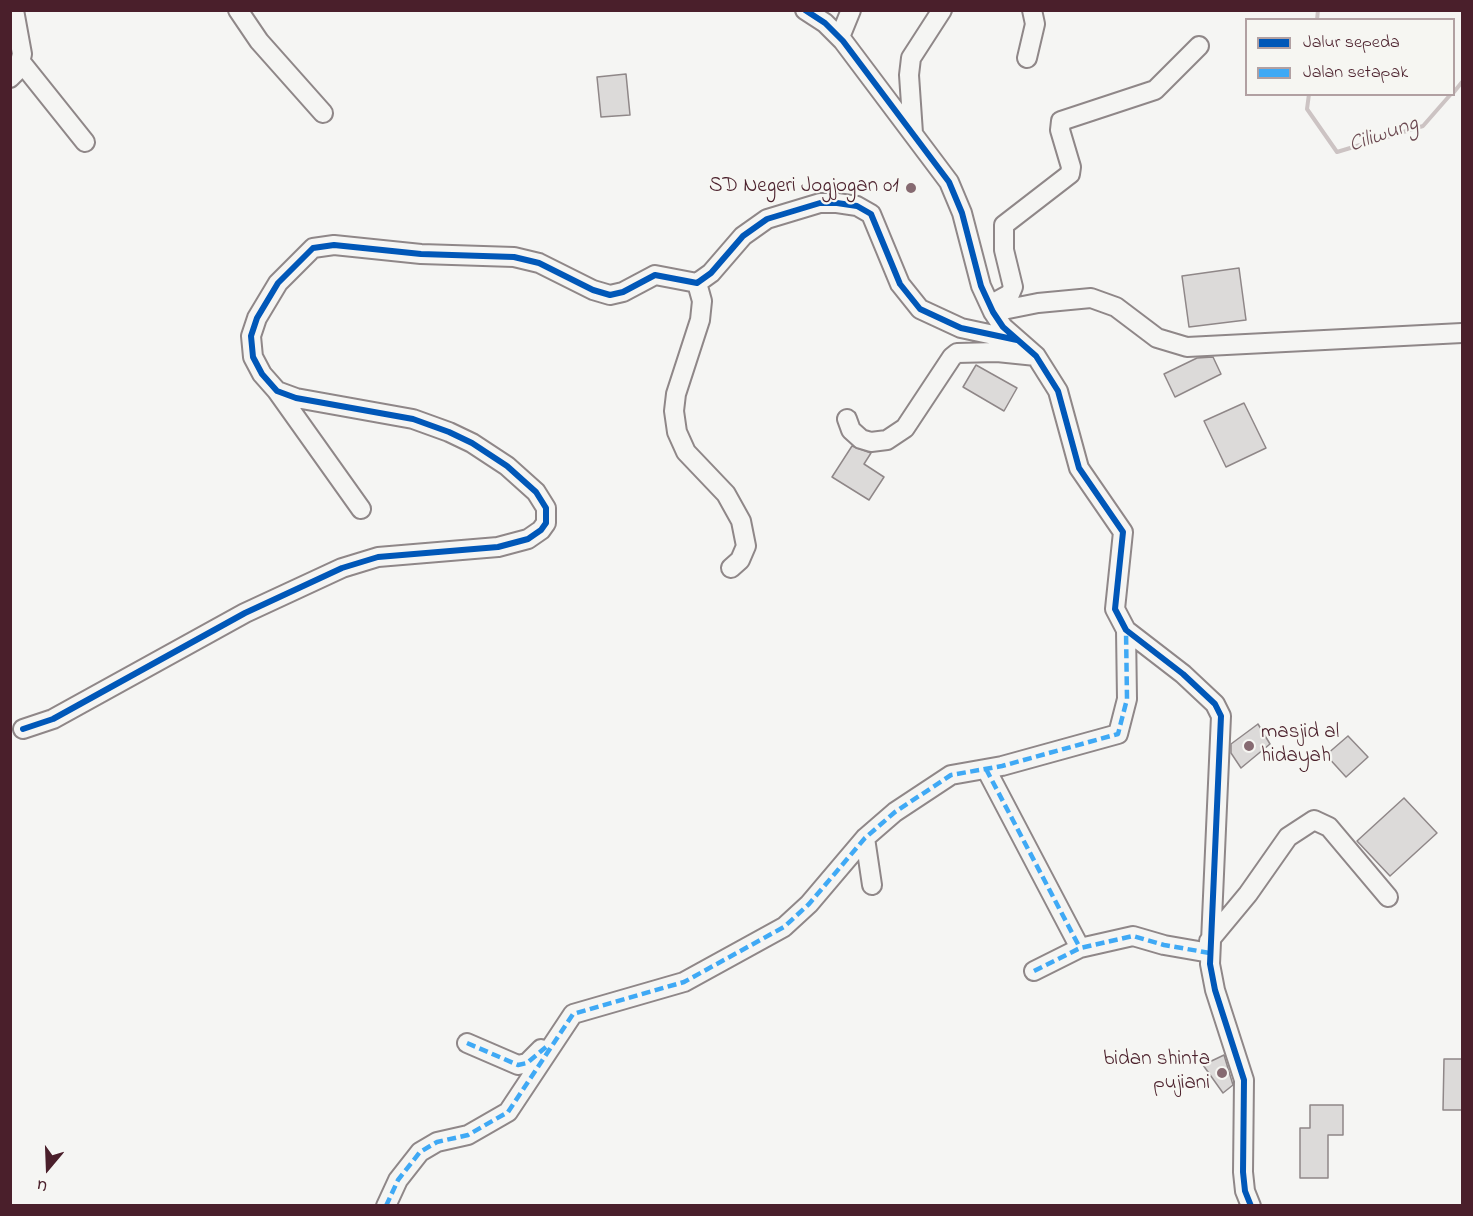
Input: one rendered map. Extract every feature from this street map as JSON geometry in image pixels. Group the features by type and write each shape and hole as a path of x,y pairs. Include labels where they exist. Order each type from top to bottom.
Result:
{"street":[{"path":"14,10 21,62 85,141"},
{"path":"238,10 259,40 323,113"},
{"path":"804,10 825,23 840,37 950,182 970,238 981,286 992,309 1003,327 1035,357 1060,395 1079,468 1123,532 1115,609 1126,630 1183,674 1215,704 1221,716 1210,947 1215,990 1244,1080 1243,1172 1251,1206"},
{"path":"840,37 851,10"},
{"path":"913,135 909,75 911,58 942,10"},
{"path":"1027,58 1035,24 1032,10"},
{"path":"992,309 1010,294 1013,287 1004,250 1004,225 1070,174 1071,167 1060,130 1061,121 1155,90 1199,46"},
{"path":"10,78 21,62"},
{"path":"361,509 277,391 262,374 253,357 251,336 257,318 278,284 314,248 334,245 421,254 514,256 539,263 603,295 623,292 655,275 697,283 711,273 743,236 767,219 820,203 853,205 868,212 875,221 900,284 920,309 961,328 1017,340"},
{"path":"697,283 702,301 700,320 681,375 674,411 677,432 686,452 726,494 741,521 746,546 740,560 731,568"},
{"path":"992,309 1091,298 1116,307 1157,338 1187,347 1462,333"},
{"path":"847,419 851,430 861,439 871,442 887,440 905,428 955,354 997,352 1035,357"},
{"path":"23,729 53,719 245,613 342,568 378,557 498,547 528,538 541,530 546,523 547,513 543,501 521,476 491,454 457,435 413,419 296,398 277,391"},
{"path":"386,1206 398,1180 420,1152 437,1142 468,1135 508,1112 573,1014 684,982 784,927 809,904 865,838 895,812 951,775 987,769 1118,734 1126,706 1126,630"},
{"path":"987,769 1080,948"},
{"path":"1210,947 1288,837 1314,820 1329,827 1388,897"},
{"path":"865,838 872,885"},
{"path":"1034,971 1080,948 1133,936 1164,945 1210,947"},
{"path":"467,1043 518,1065 526,1063 541,1049 551,1045"}],"building":[{"path":"626,74 630,115 601,117 597,77"},
{"path":"1239,268 1246,320 1189,327 1182,276"},
{"path":"1213,357 1221,374 1175,397 1164,374 1197,358"},
{"path":"976,365 1017,388 1004,411 963,387"},
{"path":"1244,403 1266,448 1226,467 1204,421"},
{"path":"852,446 871,453 864,464 884,477 869,500 832,477"},
{"name":"masjid al hidayah","path":"1258,724 1270,744 1241,768 1231,753 1231,744"},
{"path":"1348,736 1368,757 1346,777 1326,755"},
{"path":"1404,798 1437,833 1390,876 1357,841"},
{"name":"bidan shinta pujiani","path":"1224,1055 1233,1085 1223,1093 1203,1065"},
{"path":"1444,1059 1462,1059 1462,1110 1443,1110"},
{"path":"1310,1105 1343,1105 1343,1135 1328,1135 1328,1178 1300,1178 1300,1128 1310,1128"}],"waterway":[{"name":"Ciliwung","path":"1317,18 1318,10"},
{"name":"Ciliwung","path":"1455,91 1462,82"},
{"name":"Ciliwung","path":"1309,96 1307,109 1337,152 1423,126 1449,96"}],"marked path":[{"path":"386,1206 398,1180 420,1152 437,1142 468,1135 508,1112 573,1014 684,982 784,927 809,904 865,838 895,812 951,775 1002,766 1118,734 1127,699 1126,630"},
{"path":"986,769 1080,948"},
{"path":"1034,971 1080,948 1133,936 1164,945 1210,953"},
{"path":"467,1043 518,1065 527,1063 546,1047"}],"cycle path":[{"path":"805,10 825,23 843,41 949,182 962,213 981,286 993,312 1003,327 1036,356 1058,391 1079,468 1123,532 1115,609 1126,630 1183,674 1215,704 1221,716 1210,964 1215,990 1244,1080 1243,1172 1245,1191 1251,1206"},
{"path":"23,729 53,719 245,613 342,568 378,557 498,547 528,539 541,530 546,523 546,508 536,492 507,466 472,443 413,419 296,398 277,391 262,374 253,357 251,336 257,318 278,283 313,248 334,245 421,254 514,257 539,263 593,290 610,295 623,292 655,275 697,283 711,273 743,236 767,219 820,203 837,203 857,206 871,214 900,284 920,309 961,328 1017,340"}],"place":[{"name":"SD Negeri Jogjogan 01","path":"911,188"},
{"name":"masjid al hidayah","path":"1249,746"},
{"name":"bidan shinta pujiani","path":"1222,1073"}]}
